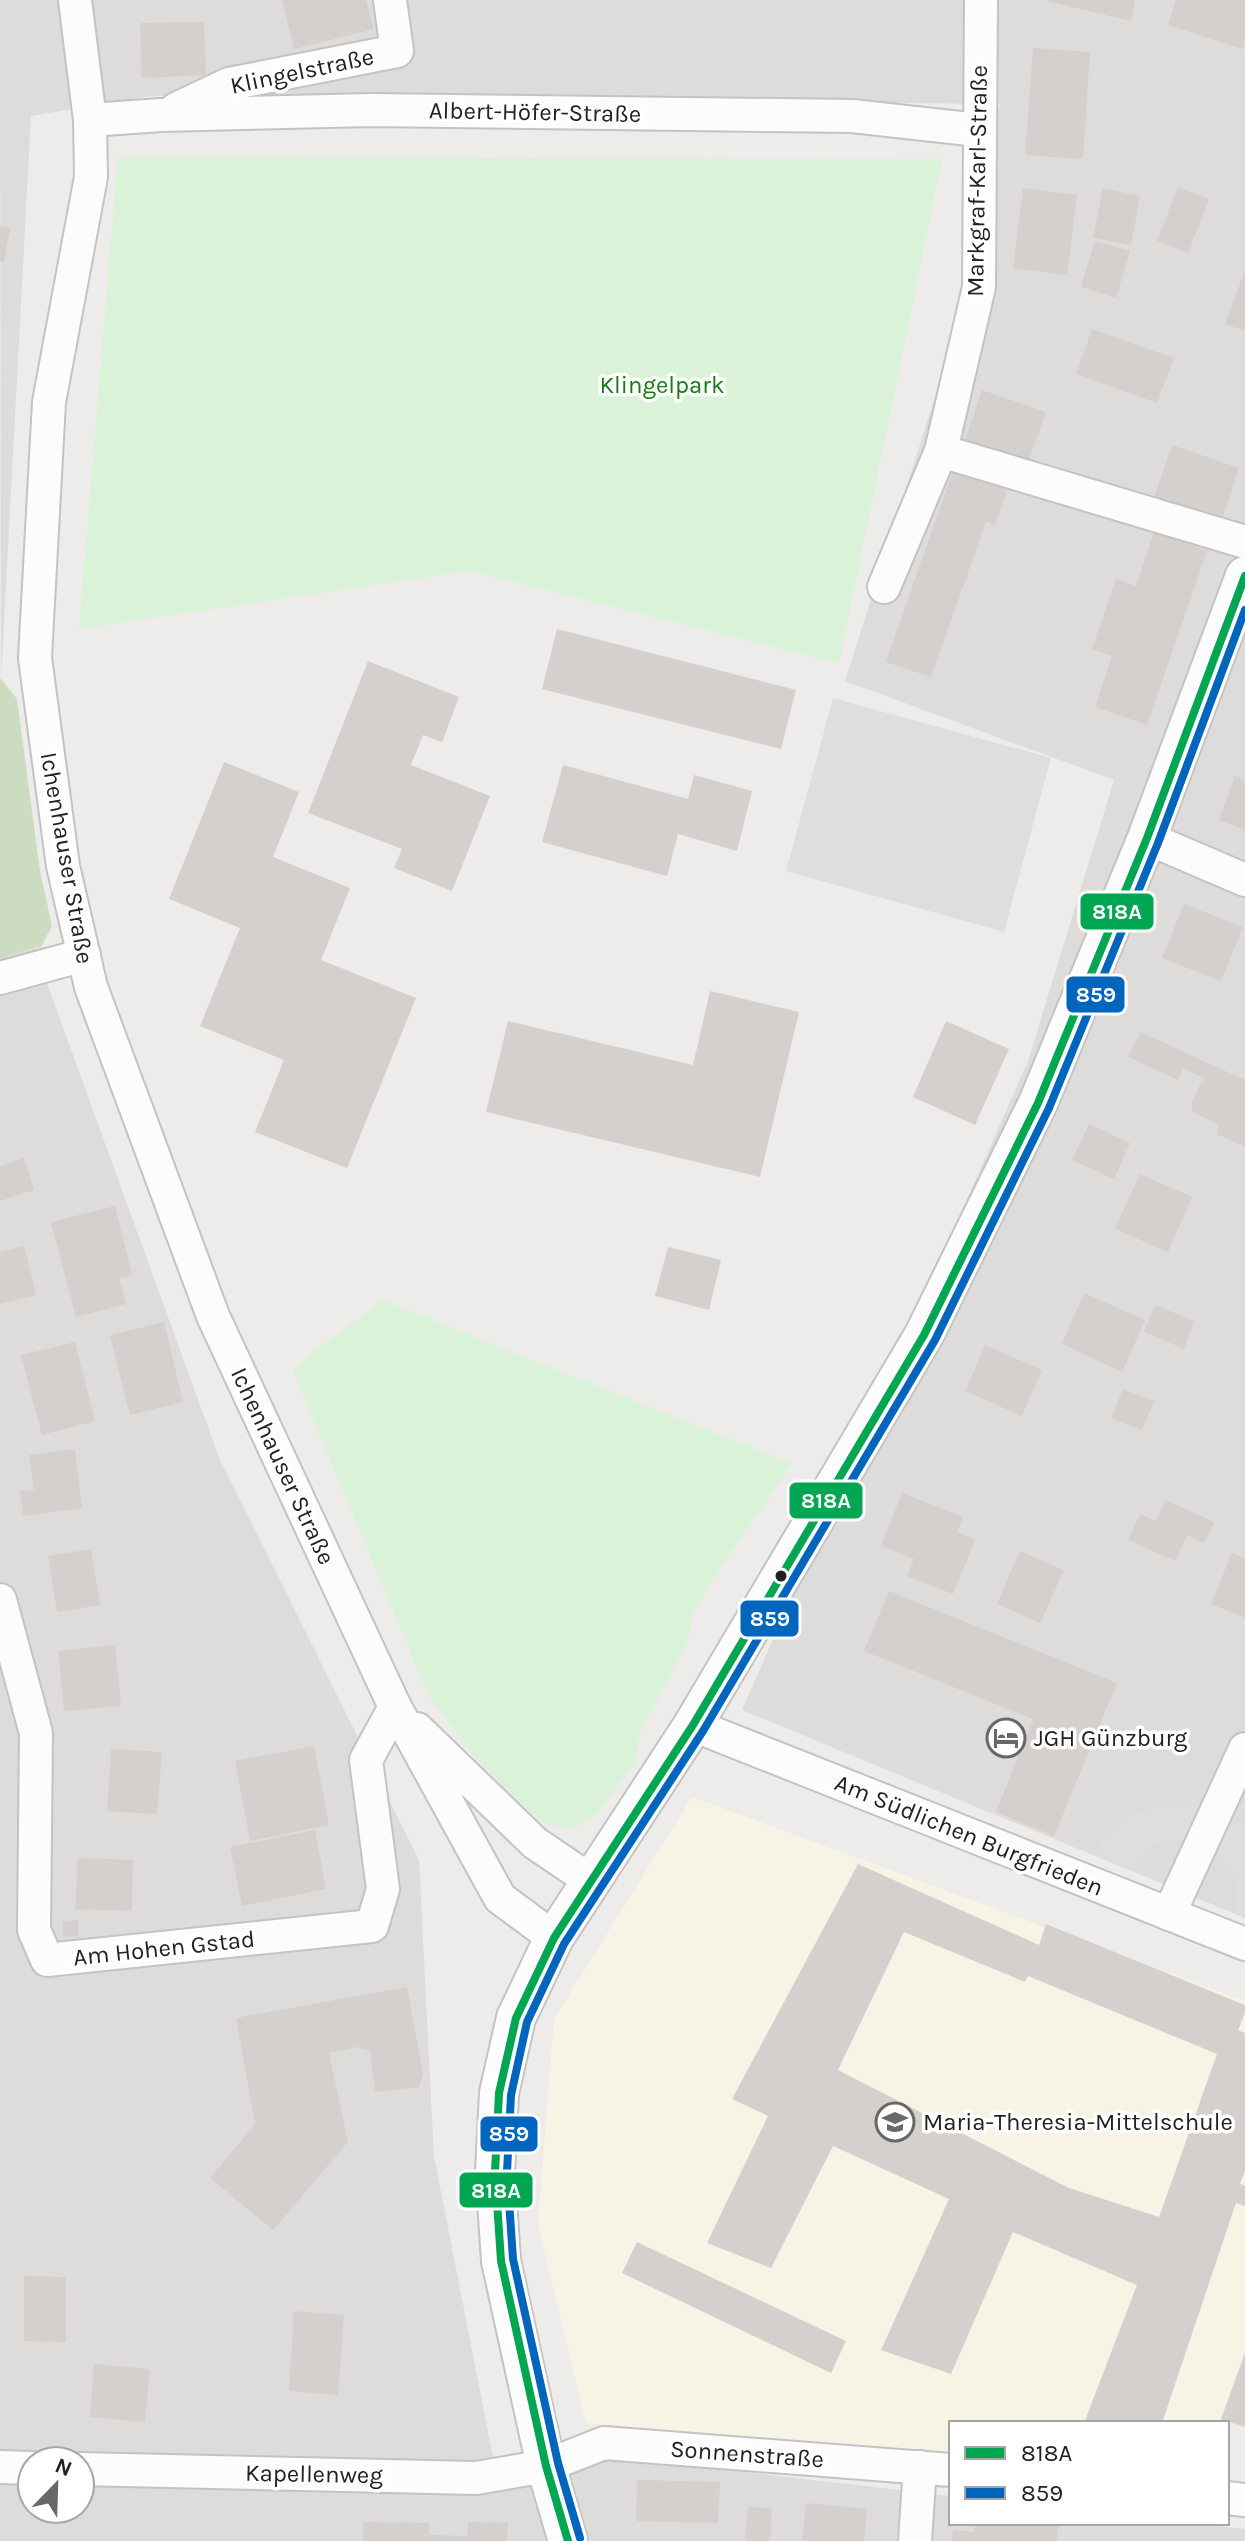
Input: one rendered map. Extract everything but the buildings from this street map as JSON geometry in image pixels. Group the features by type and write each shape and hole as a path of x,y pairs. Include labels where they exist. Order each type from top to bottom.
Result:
{"street":[{"name":"Ichenhauser Straße","path":"75,0 90,120 91,177 49,402 35,658 63,866 91,987 213,1316 395,1707 500,1898 554,1938"},
{"name":"Klingelstraße","path":"161,115 229,84 397,51 390,0"},
{"name":"Markgraf-Karl-Straße","path":"884,587 941,451 979,287 981,0"},
{"name":"Albert-Höfer-Straße","path":"90,120 161,115 372,110 852,116 978,130"},
{"path":"941,451 1245,542"},
{"path":"568,2541 546,2466 501,2261 495,2172 499,2093 516,2018 554,1938 693,1725 924,1335 1038,1103 1147,838 1245,576"},
{"path":"1147,838 1245,880"},
{"path":"0,978 84,955"},
{"name":"Am Hohen Gstad","path":"0,1600 36,1733 34,1930 47,1960 372,1926 383,1889 366,1760 395,1707"},
{"name":"Ichenhauser Straße","path":"395,1707 535,1843 591,1881"},
{"name":"Am Südlichen Burgfrieden","path":"693,1725 1245,1944"},
{"path":"1169,1914 1245,1749"},
{"name":"Sonnenstraße","path":"546,2466 604,2443 936,2469"},
{"name":"Kapellenweg","path":"96,2469 476,2478 546,2466"},
{"path":"915,2541 936,2469"}],"shaded area":[{"path":"0,0 1245,0 1245,1918 742,1710 1028,1061 1114,780 845,681 967,296 1000,104 151,96 31,116 1,679"},
{"path":"833,698 1051,758 1004,932 786,871"},
{"path":"42,945 48,986 220,1460 419,1860 434,2156 497,2478 617,2457 949,2496 949,2525 1208,2525 1245,2529 1245,2541 0,2541 0,959"},
{"name":"Maria-Theresia-Mittelschule","path":"692,1797 1245,2001 1245,2351 1221,2421 949,2421 949,2454 586,2423 538,2224 554,2019"},
{"path":"1189,1803 1217,1811 1245,1830 1245,1916 1235,1912 1237,1892 1232,1873 1221,1856 1203,1842 1165,1840 1147,1848 1130,1867 1096,1854 1103,1839 1127,1817 1157,1805"}],"green space":[{"name":"Klingelpark","path":"118,157 942,159 839,663 469,571 79,629"},
{"path":"0,678 17,699 40,871 52,926 42,945 0,959"},
{"path":"382,1300 792,1464 718,1571 692,1615 688,1640 640,1733 635,1762 597,1814 578,1826 562,1827 545,1822 514,1799 465,1745 428,1694 292,1369"}],"transit line":[{"name":"818A","path":"568,2541 546,2466 501,2261 495,2172 499,2093 516,2018 554,1938 693,1725 924,1335 1038,1103 1147,838 1245,576"},
{"name":"859","path":"580,2538 558,2463 513,2259 507,2172 511,2095 527,2022 564,1944 703,1731 935,1340 1049,1108 1158,843 1245,610"}],"place":[{"name":"JGH Günzburg","path":"1006,1738"},
{"name":"Maria-Theresia-Mittelschule","path":"895,2122"}]}
